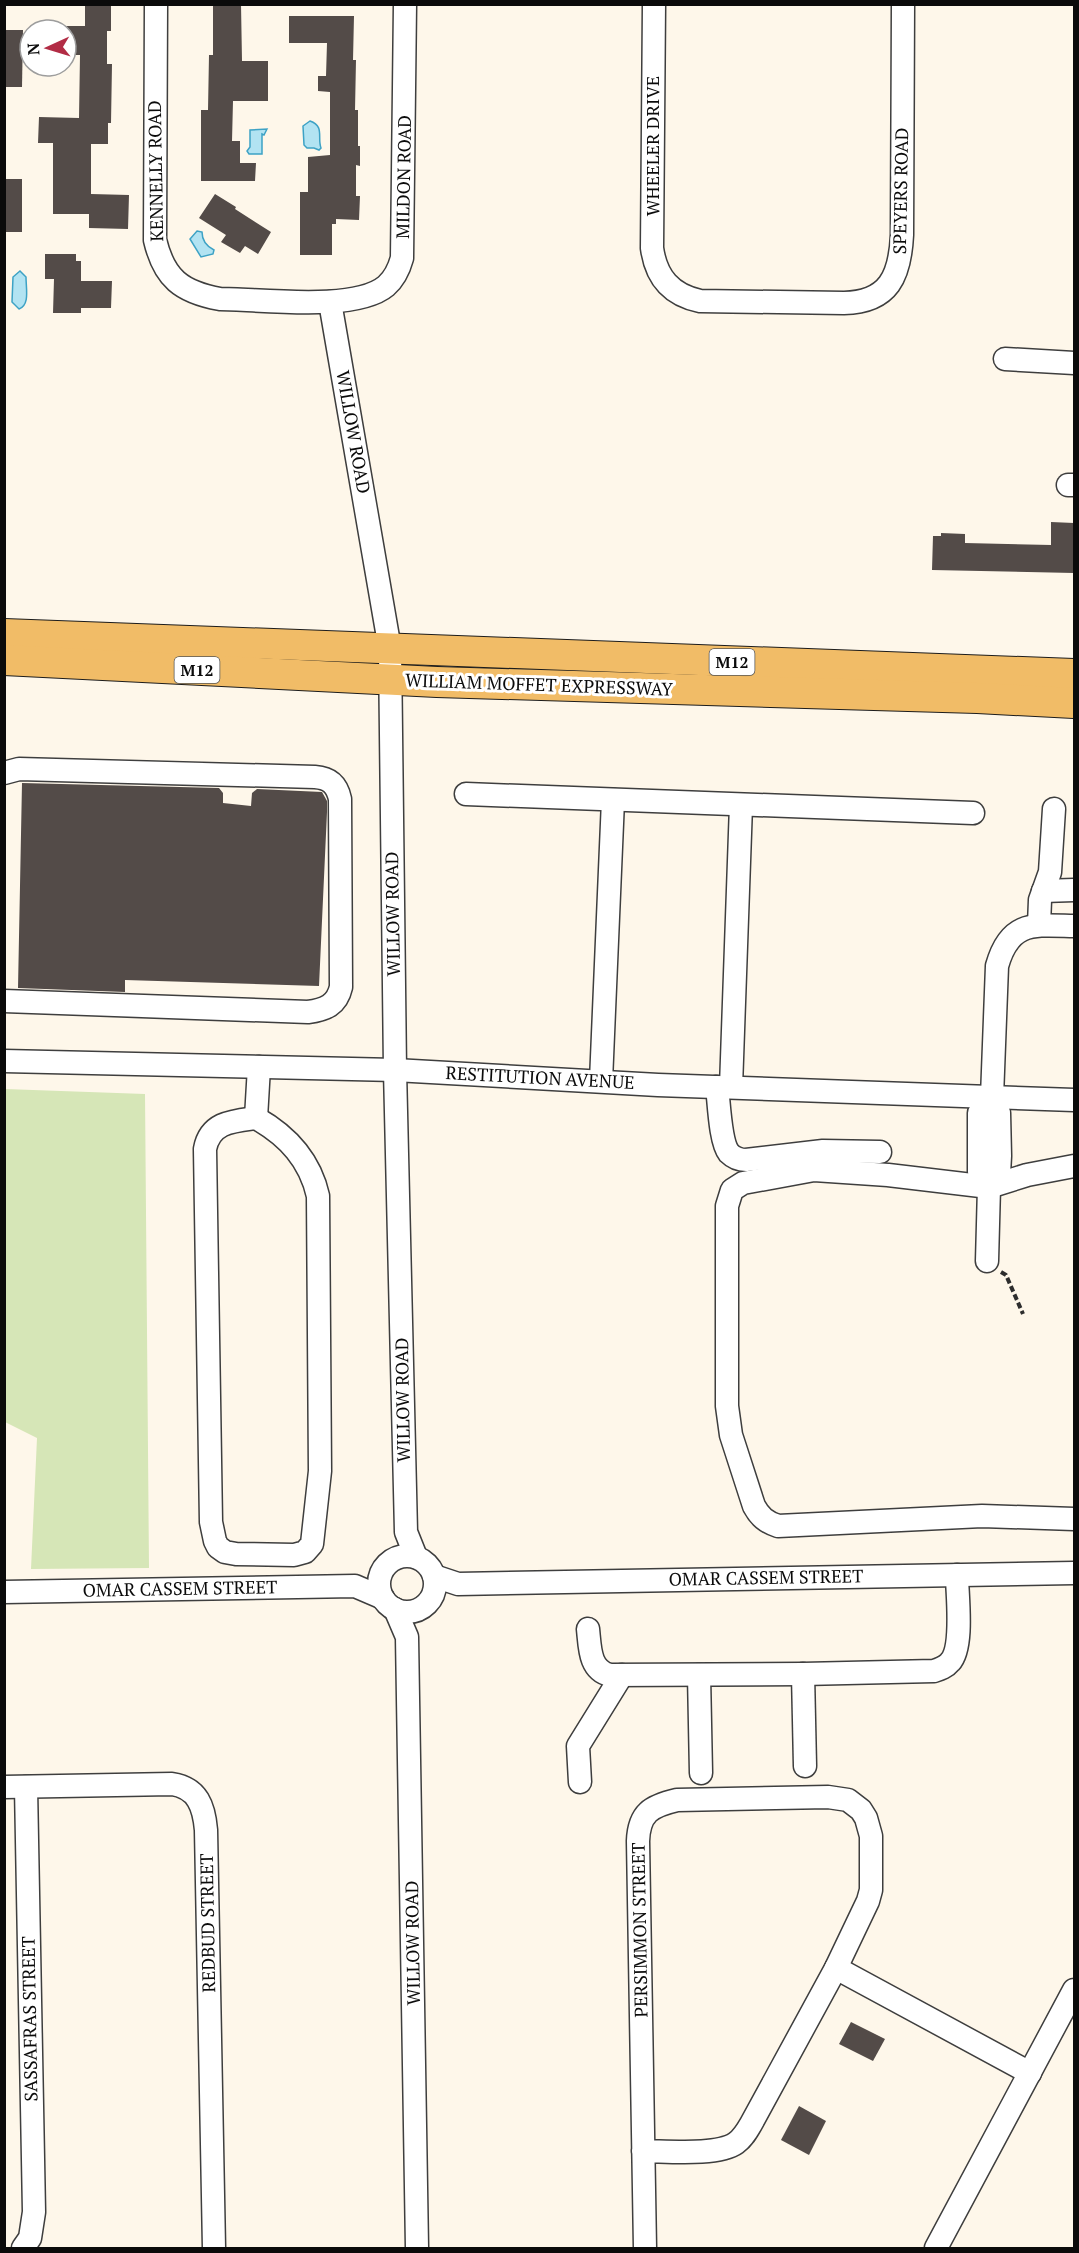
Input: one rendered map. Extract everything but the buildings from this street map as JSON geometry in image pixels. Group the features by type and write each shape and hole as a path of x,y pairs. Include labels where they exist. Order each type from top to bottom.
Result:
{"main road":[{"name":"WILLIAM MOFFET EXPRESSWAY","path":"4,634 1074,674"},
{"name":"WILLIAM MOFFET EXPRESSWAY","path":"4,660 390,680 1074,703"}],"street":[{"name":"KENNELLY ROAD","path":"156,4 154,240 164,266 181,286 203,296 330,302"},
{"name":"MILDON ROAD","path":"330,302 375,293 394,277 402,258 405,4"},
{"name":"WHEELER DRIVE","path":"654,4 652,248 655,266 666,284"},
{"name":"SPEYERS ROAD","path":"666,284 681,296 700,302 844,303 868,300 888,286 899,266 902,244 903,4"},
{"name":"WILLOW ROAD","path":"330,302 390,649 395,1070 406,1532 398,1562"},
{"path":"1005,360 1074,363"},
{"path":"4,773 19,769 315,777 330,780 338,791 340,799 341,987 339,996 327,1008 308,1012 4,1000"},
{"path":"466,794 973,813"},
{"path":"601,1081 613,800"},
{"path":"741,805 724,1087 724,1139 730,1155 746,1160 823,1151 879,1152"},
{"path":"1039,926 1040,900 1050,872 1054,809"},
{"path":"1043,891 1074,890"},
{"path":"987,1261 989,1186 999,1174 1000,1156 999,1113 992,1097 997,966 1002,950 1009,939 1020,930 1039,926 1074,926"},
{"name":"RESTITUTION AVENUE","path":"4,1061 395,1070 724,1087 1074,1100"},
{"path":"256,1118 259,1068"},
{"path":"256,1118 287,1139 299,1153 314,1179 318,1196 319,1491 312,1544 305,1552 294,1555 225,1552 215,1541 211,1522 205,1149 212,1132 219,1127 231,1121 256,1118"},
{"path":"1074,1166 1027,1175 989,1186 814,1170 754,1180 736,1186 729,1196 727,1206 728,1419 754,1506 766,1522 777,1526 792,1527 982,1516 1074,1519"},
{"path":"398,1562 430,1568 429,1592 407,1612 389,1604 379,1585 398,1562"},
{"name":"OMAR CASSEM STREET","path":"4,1592 355,1586 398,1562"},
{"name":"OMAR CASSEM STREET","path":"429,1592 458,1584 1074,1573"},
{"path":"588,1629 593,1663 603,1673 699,1675 922,1673 944,1667 954,1656 957,1643 957,1575"},
{"name":"OMAR CASSEM STREET","path":"355,1586 389,1604"},
{"name":"WILLOW ROAD","path":"417,2248 408,1637 429,1592"},
{"name":"WILLOW ROAD","path":"389,1604 408,1637"},
{"path":"803,1674 805,1766"},
{"path":"580,1782 578,1746 622,1675"},
{"path":"699,1675 701,1773"},
{"name":"REDBUD STREET","path":"15,1787 172,1784 194,1793 203,1808 207,1830 214,2248"},
{"name":"SASSAFRAS STREET","path":"15,1787 34,2212 30,2238 23,2248"},
{"name":"PERSIMMON STREET","path":"643,2151 716,2149 736,2143 744,2136 864,1913 871,1890 871,1836 866,1818 856,1805 838,1797 677,1800 660,1804 646,1813 638,1831 643,2151 645,2248"},
{"path":"836,1968 1030,2073"},
{"path":"936,2248 1074,1990"}],"path":[{"path":"987,1261 992,1269 1006,1275 1023,1314"}],"green space":[{"path":"5,1089 145,1094 149,1568 31,1569 37,1438 5,1422"}],"water":[{"path":"310,121 315,123 319,129 321,148 319,150 307,148 304,145 303,126"},
{"path":"267,129 264,135 262,134 262,154 249,154 247,151 250,147 250,130"},
{"path":"197,231 202,232 205,242 214,250 213,254 201,257 190,239"},
{"path":"20,271 26,277 27,296 25,304 19,309 12,302 13,277"}]}
